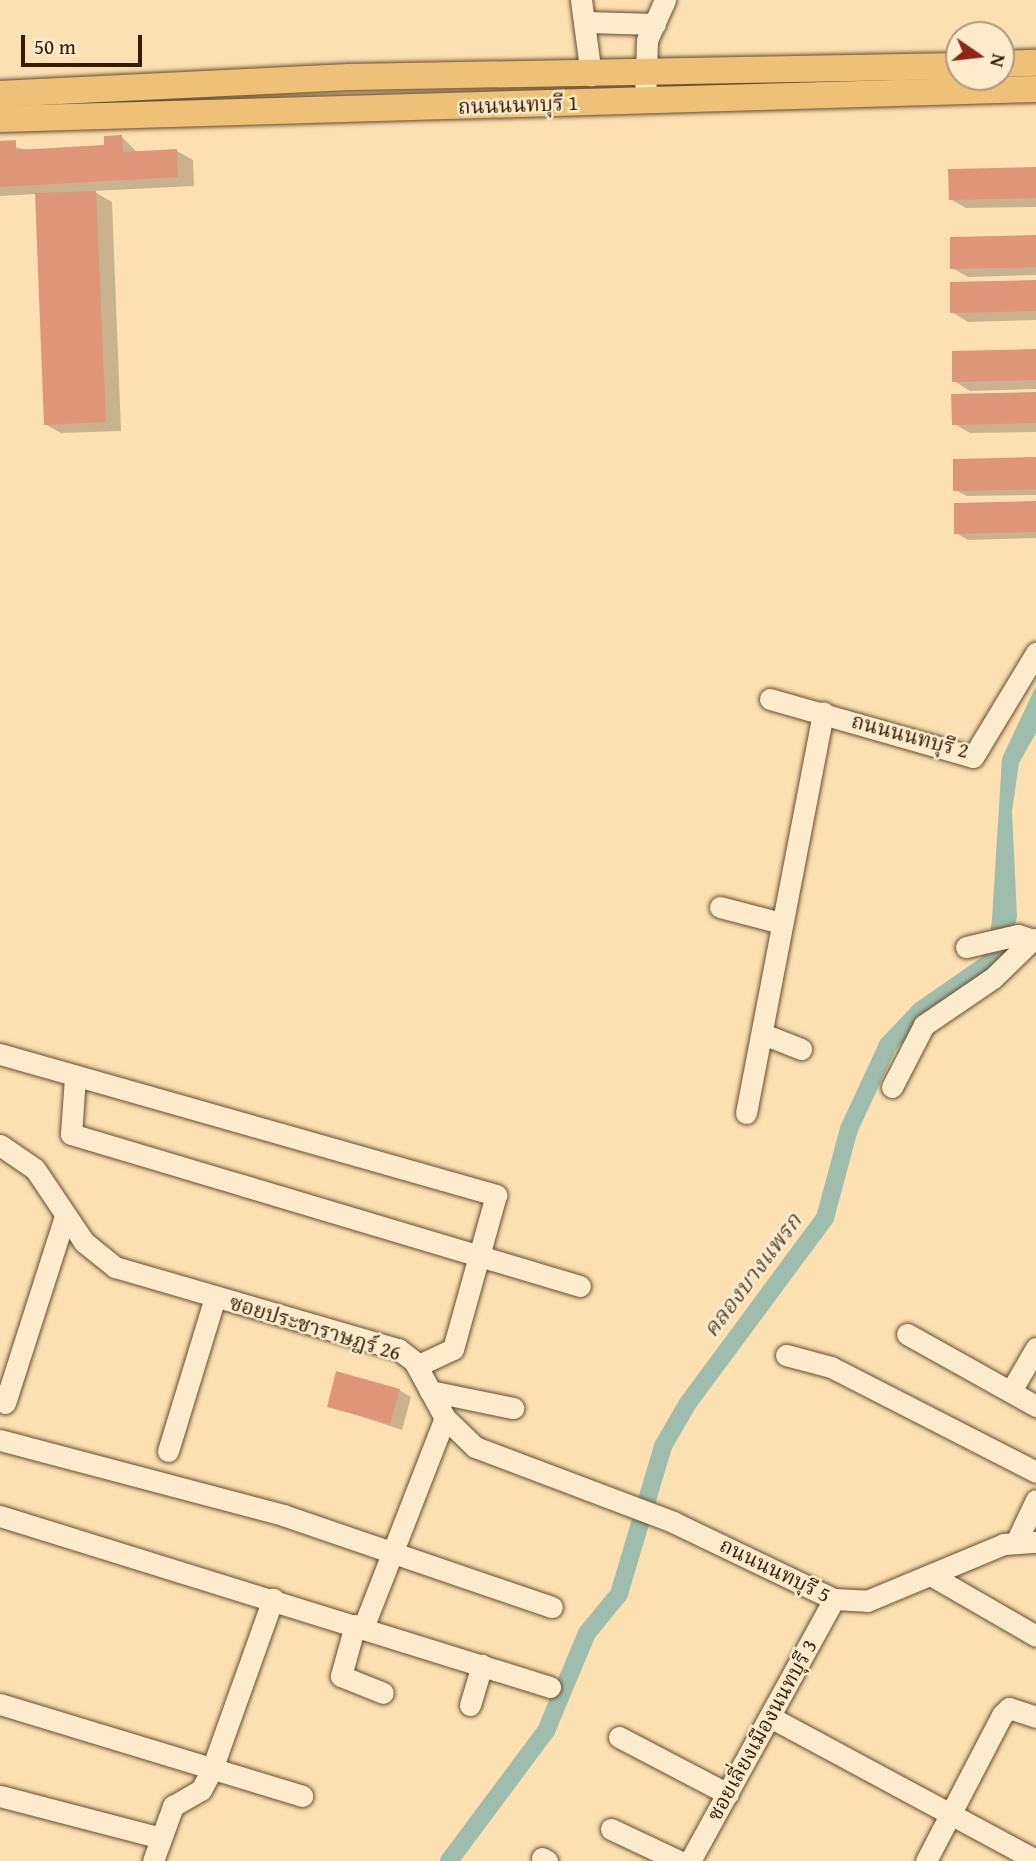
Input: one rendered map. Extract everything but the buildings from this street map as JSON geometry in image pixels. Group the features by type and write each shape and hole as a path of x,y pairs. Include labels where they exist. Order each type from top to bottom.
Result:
{"main road":[{"path":"1015,64 1036,63"},
{"name":"ถนนนนทบุรี 1","path":"0,94 352,77 591,75 945,66"},
{"name":"ถนนนนทบุรี 1","path":"0,119 1036,89"}],"street":[{"path":"581,0 587,22 591,75"},
{"path":"645,101 647,40 665,0"},
{"path":"587,22 655,24"},
{"name":"ถนนนนทบุรี 2","path":"770,699 973,757 1036,653"},
{"path":"746,1113 823,712"},
{"path":"720,907 781,923"},
{"path":"976,945 1029,938"},
{"path":"892,1087 924,1025 1002,971 1029,938"},
{"path":"763,1034 801,1049"},
{"path":"0,1054 496,1195 453,1349 417,1366"},
{"path":"75,1077 71,1134 481,1252 580,1286"},
{"name":"ซอยประชาราษฎร์ 26","path":"0,1145 35,1169 65,1216 115,1267 398,1349 417,1366 445,1418 475,1447 633,1505"},
{"path":"5,1403 65,1216"},
{"path":"168,1451 215,1297"},
{"path":"907,1334 1036,1406"},
{"path":"1011,1391 1036,1348"},
{"path":"786,1355 831,1367 1036,1472"},
{"path":"430,1391 513,1408"},
{"path":"383,1693 341,1676 445,1418"},
{"path":"0,1440 394,1549 552,1607"},
{"path":"1027,1541 1036,1500"},
{"name":"ถนนนนทบุรี 5","path":"633,1505 834,1599 867,1601 1027,1541"},
{"path":"0,1516 550,1687"},
{"path":"934,1577 1036,1636"},
{"path":"153,1861 173,1806 201,1790 212,1769 273,1599"},
{"name":"ซอยเลี่ยงเมืองนนทบุรี 3","path":"690,1861 772,1718 834,1599"},
{"path":"470,1705 482,1665"},
{"path":"0,1704 302,1796"},
{"path":"926,1861 1002,1715 1009,1708 1036,1717"},
{"path":"772,1718 1036,1860"},
{"path":"619,1737 728,1794"},
{"path":"0,1796 161,1838"},
{"path":"611,1829 679,1861"}],"shaded area":[{"path":"1036,686 1036,733 1019,763 1012,811 1017,917 1013,932 991,935 1002,758"}],"waterway":[{"name":"คลองบางแพรก","path":"449,1861 546,1731 587,1633 619,1594 663,1446 688,1403 825,1218 849,1129 888,1045 920,1011 989,963 998,951 1000,926"}]}
